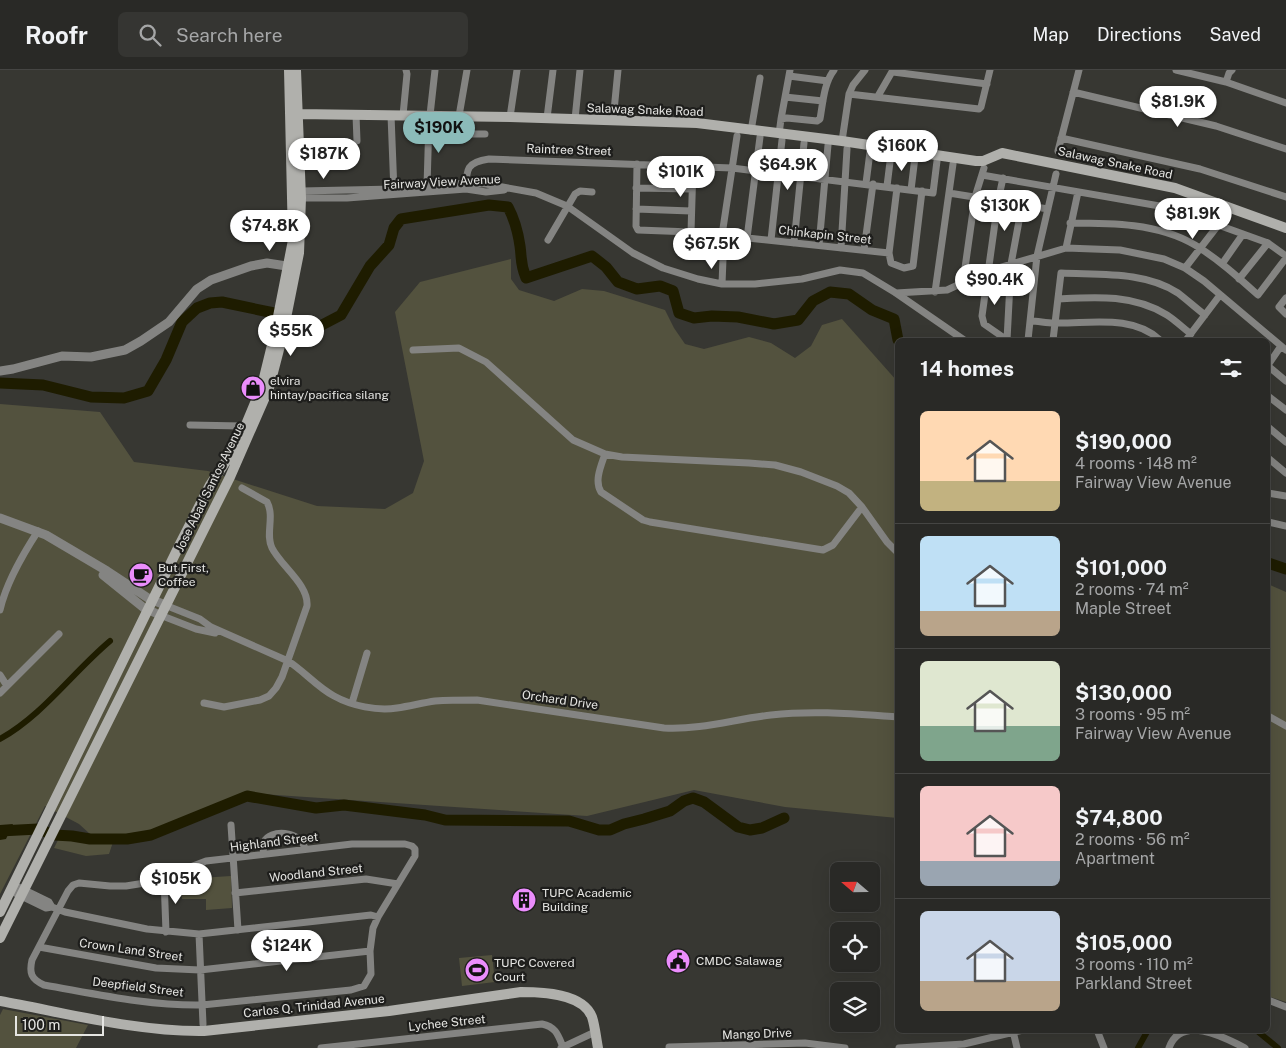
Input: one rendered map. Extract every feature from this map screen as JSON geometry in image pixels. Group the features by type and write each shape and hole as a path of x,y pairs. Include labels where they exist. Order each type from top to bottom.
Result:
{"main road":[{"name":"Jose Abad Santos Avenue","path":"0,912 18,890 56,826 269,388 293,267 293,240 299,194 294,113 289,70"},
{"name":"Jose Abad Santos Avenue","path":"294,113 296,70"},
{"name":"Salawag Snake Road","path":"294,113 403,115 429,118 459,116 697,123 780,137 976,161 995,157 1156,190 1228,209 1286,228"},
{"name":"Salawag Snake Road","path":"1228,209 1286,234"},
{"name":"Jose Abad Santos Avenue","path":"0,938 36,840 45,821 210,485 248,428"},
{"name":"Carlos Q. Trinidad Avenue","path":"0,1001 149,1029 177,1032 204,1031 389,1011 521,992 554,993 573,999 588,1010 592,1016 598,1048"}],"street":[{"path":"403,115 406,70"},
{"path":"427,186 429,118 435,70"},
{"path":"459,116 467,70"},
{"path":"510,117 517,70"},
{"path":"547,118 553,70"},
{"path":"575,119 580,70"},
{"path":"613,121 618,70"},
{"path":"781,119 817,121 820,118 828,81 834,70"},
{"path":"841,248 846,182 845,145 849,94 853,85 865,70"},
{"path":"849,94 979,109 990,70"},
{"path":"1058,151 1079,70"},
{"path":"1176,70 1226,82 1286,103"},
{"path":"1226,82 1228,73 1232,70"},
{"path":"878,96 893,71 987,84"},
{"path":"771,240 779,172 781,119 789,73 828,81"},
{"path":"751,131 760,78"},
{"path":"1073,92 1216,126 1286,149"},
{"path":"785,97 823,101"},
{"path":"356,115 357,141"},
{"path":"391,115 394,192"},
{"path":"428,134 485,134"},
{"path":"722,235 737,136"},
{"path":"747,238 760,137"},
{"path":"1062,138 1200,169 1286,197"},
{"path":"794,243 804,143"},
{"path":"819,246 828,146"},
{"path":"864,250 870,152"},
{"path":"886,186 891,154"},
{"path":"911,190 915,157"},
{"name":"Raintree Street","path":"466,186 467,170 471,165 478,160 489,159 732,168 779,172 933,193 937,161"},
{"path":"636,164 636,209 691,210"},
{"path":"935,292 953,164"},
{"path":"691,232 693,166"},
{"path":"963,282 975,197 983,171 1002,178 1171,208 1268,243 1286,257 1258,295 1222,264 1200,249 1175,236 1152,229 1118,225 1070,223"},
{"path":"1028,338 1037,256 1056,174"},
{"path":"1002,178 982,316 984,324 1004,338"},
{"name":"Fairway View Avenue","path":"394,192 427,186 466,186 486,192 514,189 536,193 567,206 633,253 663,268 722,284 755,284 802,279 840,270 863,273 896,293 961,338"},
{"name":"Fairway View Avenue","path":"299,194 394,192 466,186"},
{"path":"636,188 692,189"},
{"path":"897,188 889,253 891,263 904,268 913,266 922,191"},
{"path":"548,240 572,198 580,191 592,192"},
{"path":"1066,248 1078,192"},
{"path":"949,193 1048,209"},
{"path":"1007,338 1011,264 1022,205"},
{"name":"Chinkapin Street","path":"636,209 636,226 638,230 691,232 889,253"},
{"path":"1185,268 1219,224"},
{"path":"1222,264 1243,234"},
{"path":"1239,278 1268,243"},
{"path":"896,293 947,290 988,271 1066,248 1120,250 1164,258 1185,268 1204,281 1283,348 1270,363"},
{"path":"722,284 723,258"},
{"path":"0,371 62,356 91,356 125,350 141,342 169,322 197,289 212,280 251,266 267,264 293,267"},
{"path":"1053,338 1061,273 1137,278 1158,284 1177,292 1205,315"},
{"path":"1058,298 1102,297 1124,299 1142,304 1168,316 1188,337 1220,295"},
{"path":"1286,298 1279,307 1286,314"},
{"path":"1031,320 1055,323 1105,322 1127,324 1141,328 1157,338"},
{"path":"413,350 459,348 486,362 573,440 604,454 622,457 775,465 801,472 837,486 849,493 862,507 895,550"},
{"path":"1270,367 1286,381"},
{"path":"1270,398 1286,410"},
{"path":"190,425 248,428"},
{"path":"1270,429 1286,442"},
{"path":"604,454 598,478 598,488 601,492 643,520 650,522 823,550 833,545 862,507"},
{"path":"1270,460 1286,472"},
{"path":"204,703 224,707 260,700 268,696 276,688 305,616 308,599 304,590 270,545 271,513 268,502 242,488"},
{"path":"1270,491 1286,496"},
{"name":"Orchard Drive","path":"0,518 42,533 153,600 200,618 211,627 296,666 324,691 335,697 370,707 395,708 456,699 477,700 664,728 682,729 699,728 795,712 895,717"},
{"path":"1270,522 1286,526"},
{"path":"0,610 1,601 14,575 42,533"},
{"name":"Orchard Drive","path":"42,533 105,576 148,610 196,629 236,639"},
{"path":"0,693 59,634"},
{"path":"352,703 367,653"},
{"path":"0,675 7,686"},
{"path":"1270,717 1286,726"},
{"path":"231,825 238,930"},
{"path":"264,854 263,842 265,839 280,834 294,835 304,844 305,849"},
{"name":"Highland Street","path":"55,908 68,890 73,885 79,883 126,886 152,882 206,861 352,844 406,844 412,846 415,849 415,856 398,884"},
{"path":"164,878 166,932"},
{"name":"Woodland Street","path":"235,893 366,879 398,884"},
{"path":"370,951 373,928 398,884"},
{"path":"18,890 46,908 55,908 166,932 199,934 371,915 378,917"},
{"path":"39,947 55,908"},
{"path":"199,934 203,1024"},
{"name":"Crown Land Street","path":"39,947 156,968 200,970 370,951"},
{"name":"Deepfield Street","path":"39,947 32,960 31,976 44,985 170,1005 202,1005 351,990 364,986 371,974 370,951"},
{"path":"1270,1001 1286,1007"},
{"name":"Lychee Street","path":"321,1048 542,1024 555,1029 562,1047"},
{"path":"562,1047 595,1032"},
{"path":"899,1048 964,1044 1005,1033"},
{"path":"1013,1033 1017,1048"},
{"path":"1098,1033 1104,1048"},
{"path":"1169,1048 1172,1040 1180,1033"},
{"path":"1208,1033 1222,1036 1234,1045 1245,1048"},
{"name":"Mango Drive","path":"669,1047 805,1043 846,1048"}],"shaded area":[{"path":"511,259 511,279 519,290 554,301 582,289 604,291 665,310 685,344 704,349 749,337 771,343 795,358 811,346 822,325 842,319 895,379 895,818 785,807 694,790 587,816 246,793 148,831 118,835 90,834 79,824 45,806 0,894 0,404 100,412 134,462 208,471 317,506 385,509 413,493 424,461 395,312 420,282"},
{"path":"1270,585 1286,592 1286,1002 1270,997"},
{"path":"13,824 6,839 0,840 0,825"},
{"path":"59,838 113,842 109,854 86,856 54,848"},
{"path":"187,876 200,878 231,876 232,908 206,910 206,899 182,899 181,893 172,893 171,884"},
{"path":"192,879 196,879 197,893 192,893 187,887 182,888 183,884 191,882"},
{"name":"TUPC Covered Court","path":"492,955 495,982 462,986 459,958"},
{"path":"3,1009 88,1025 76,1048 0,1048 0,1015"}],"waterway":[{"path":"0,383 43,385 91,397 124,398 148,391 166,360 182,322 197,308 210,303 222,302 274,313 290,322 305,327 320,326 341,315 370,266 389,245 394,228 401,219 489,205 508,207 517,231 526,278 592,256 606,267 618,282 637,289 660,286 673,291 679,313 694,318 712,316 738,317 774,324 798,320 813,301 830,292 849,294 872,310 894,319 898,338"},
{"path":"1270,564 1286,569"},
{"path":"0,739 16,729 44,706 110,641"},
{"path":"0,831 38,829 54,835 90,839 127,839 151,835 247,796 316,808 344,805 425,815 445,820 569,821 599,830 610,830 670,811 684,801 693,798 704,802 738,827 750,830 762,828 784,818"},
{"path":"1138,1048 1146,1033"},
{"path":"1260,1033 1278,1048"}],"place":[{"name":"elvira hintay/pacifica silang","path":"253,388"},
{"name":"But First, Coffee","path":"141,575"},
{"name":"TUPC Academic Building","path":"524,900"},
{"name":"CMDC Salawag","path":"678,961"},
{"name":"TUPC Covered Court","path":"477,970"}]}
